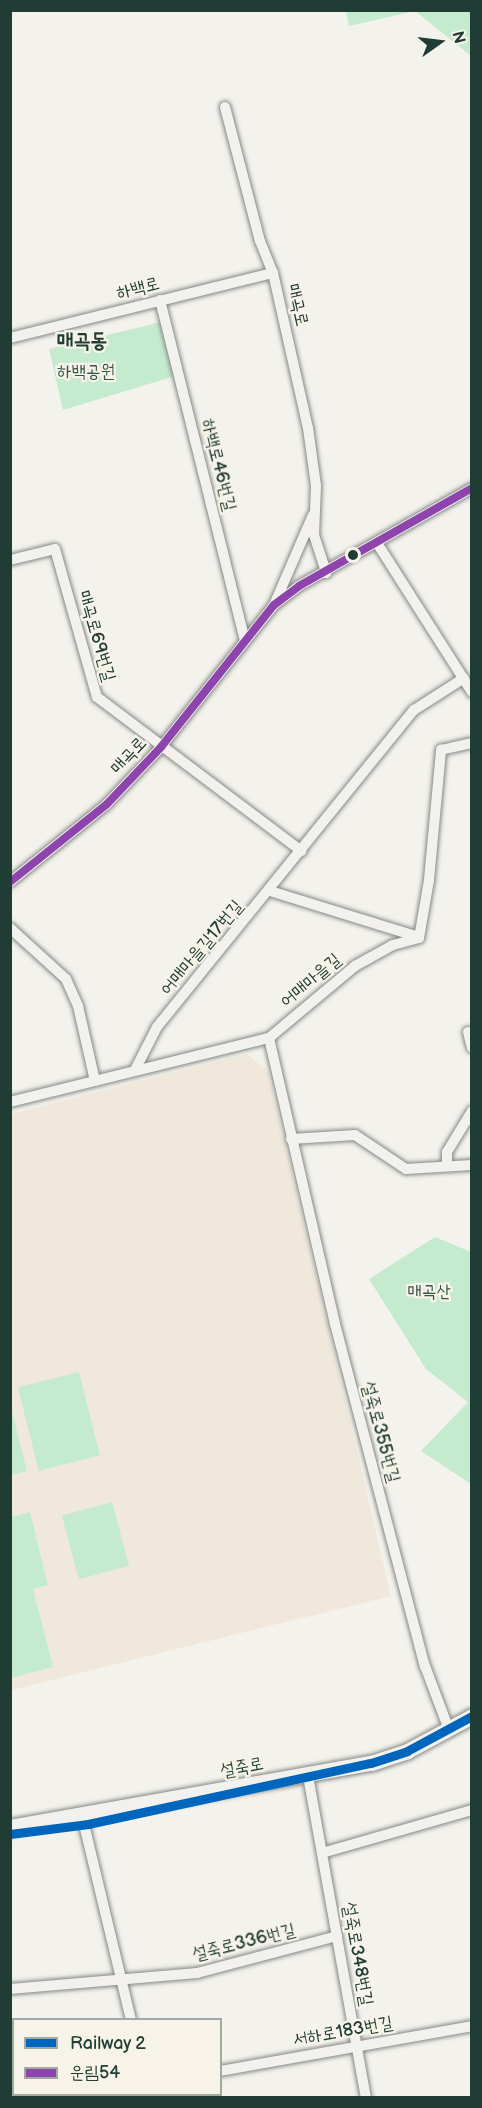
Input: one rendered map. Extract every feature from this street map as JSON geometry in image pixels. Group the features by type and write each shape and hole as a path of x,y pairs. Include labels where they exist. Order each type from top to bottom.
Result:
{"main road":[{"name":"설죽로","path":"10,1827 308,1776 388,1758 449,1730 471,1716"}],"street":[{"name":"매곡로","path":"225,107 260,241 273,273 308,428 316,486 314,514 318,555 326,573"},
{"name":"하백로","path":"10,338 273,273"},
{"name":"하백로46번길","path":"160,300 244,638"},
{"name":"매곡로","path":"10,882 101,810 161,747 244,638 274,605 471,488"},
{"name":"매곡로","path":"274,605 314,514"},
{"path":"377,543 471,692"},
{"name":"매곡로69번길","path":"10,560 55,549 97,697 161,747"},
{"name":"어매마을길17번길","path":"135,1070 157,1028 414,710 464,678"},
{"path":"270,891 419,938 429,880 441,750 471,743"},
{"path":"161,747 301,851"},
{"path":"10,928 66,979 78,1006 95,1081"},
{"name":"어매마을길","path":"10,1102 269,1038 355,966 393,945 419,938"},
{"path":"468,1032 471,1048"},
{"name":"설죽로355번길","path":"269,1038 291,1139 425,1666 449,1730"},
{"path":"447,1166 447,1152 471,1111"},
{"path":"291,1139 356,1135 406,1168 471,1165"},
{"name":"설죽로348번길","path":"308,1776 366,2097"},
{"path":"322,1853 471,1810"},
{"path":"82,1816 131,2018"},
{"name":"설죽로336번길","path":"10,1989 122,1981 214,1970 337,1936"},
{"name":"서하로183번길","path":"222,2071 471,2026"}],"shaded area":[{"path":"247,1054 268,1071 391,1596 11,1690 11,1114"}],"green space":[{"path":"346,11 415,11 349,26"},
{"path":"415,11 471,11 471,56"},
{"name":"하백공원","path":"166,321 175,376 63,410 49,349"},
{"name":"매곡산","path":"435,1237 471,1252 471,1484 421,1451 468,1402 426,1369 369,1279"},
{"path":"79,1372 100,1455 39,1471 18,1387"},
{"path":"10,1403 27,1471 11,1475 10,1475"},
{"path":"112,1502 129,1566 79,1579 62,1515"},
{"path":"30,1512 48,1585 33,1589 53,1667 11,1678 11,1517"}],"rail line":[{"name":"2","path":"10,1834 88,1824 371,1763 407,1751 472,1716"}],"transit line":[{"name":"운림54","path":"10,882 107,804 161,747 274,605 299,586 472,488"}],"district":[{"name":"매곡동","path":"82,341"}]}
